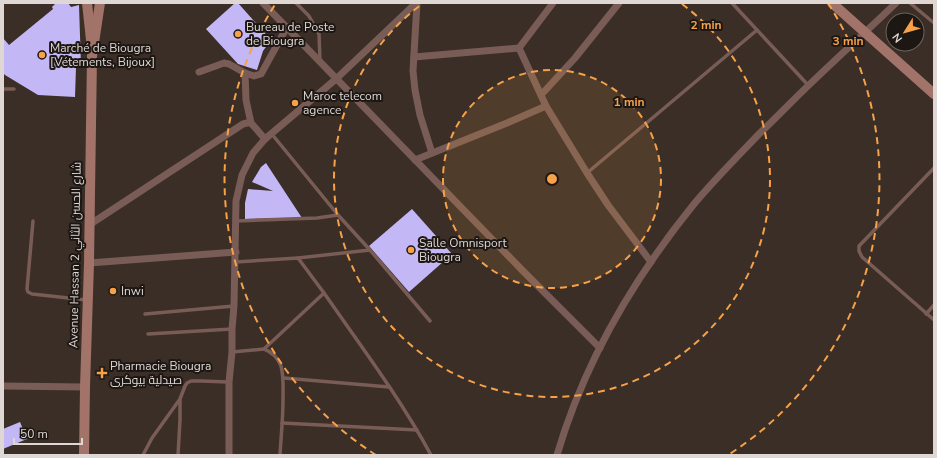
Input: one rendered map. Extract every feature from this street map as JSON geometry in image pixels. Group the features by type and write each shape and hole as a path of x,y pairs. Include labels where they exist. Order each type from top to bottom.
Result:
{"main road":[{"path":"87,3 92,56"},
{"path":"92,56 100,3"},
{"path":"832,3 934,94"},
{"name":"Avenue Hassan 2 شارع الحسن الثاني","path":"84,455 92,56"}],"street":[{"path":"263,3 521,269 600,348"},
{"path":"416,3 413,71 415,90 420,115 432,153"},
{"path":"228,455 229,382 232,352 236,252 236,201 242,175 253,153 265,139 336,79 416,3"},
{"path":"414,57 519,48 553,3"},
{"path":"541,95 574,58 619,3"},
{"path":"557,455 580,391 600,348 635,286 651,262 695,204 739,155 808,85 896,3"},
{"path":"199,72 224,63 230,64 245,73 254,76 261,74 287,27"},
{"path":"519,48 546,106 587,173 608,205 651,262"},
{"path":"245,73 246,100 251,123 265,139"},
{"path":"415,160 508,123 546,106"},
{"path":"89,225 243,124 251,123"},
{"path":"89,263 236,252"},
{"path":"3,386 85,387"}],"lane":[{"path":"296,3 309,16 318,34 320,62"},
{"path":"732,3 808,85"},
{"path":"910,3 934,23"},
{"path":"587,173 757,30"},
{"path":"3,89 14,89"},
{"path":"272,133 338,215 370,250 430,321"},
{"path":"934,168 859,246 859,251 862,257 934,320"},
{"path":"236,221 317,218 338,215"},
{"path":"33,221 27,289 28,292 32,294 87,300"},
{"path":"235,262 298,258 370,250"},
{"path":"298,258 389,387 417,430 431,455"},
{"path":"264,349 324,293"},
{"path":"926,314 934,305"},
{"path":"145,314 234,306"},
{"path":"148,334 232,329"},
{"path":"232,352 264,349 271,352 280,366 284,378 280,455"},
{"path":"284,378 389,387"},
{"path":"178,455 180,400 184,386 191,381 229,382"},
{"path":"143,455 152,438 180,400"},
{"path":"282,423 417,430"}],"building":[{"name":"Marché de Biougra [Vétements, Bijoux]","path":"56,3 68,3 71,7 79,5 81,66 76,67 75,97 38,95 3,73 3,38 9,45 53,9 52,7"},
{"name":"Bureau de Poste de Biougra","path":"235,3 238,3 271,40 263,51 257,70 238,64 206,29"},
{"path":"266,163 302,218 245,219 245,203 248,189 273,191 252,182 261,167"},
{"name":"Salle Omnisport Biougra","path":"412,209 452,254 409,292 369,246"},
{"path":"20,422 27,439 3,449 3,429"}],"place":[{"name":"Bureau de Poste de Biougra","path":"238,34"},
{"name":"Marché de Biougra [Vétements, Bijoux]","path":"42,55"},
{"name":"Maroc telecom agence","path":"295,103"},
{"name":"Salle Omnisport Biougra","path":"411,250"},
{"name":"Inwi","path":"113,291"},
{"name":"Pharmacie Biougra صيدلية بيوكرى","path":"102,373"}]}
